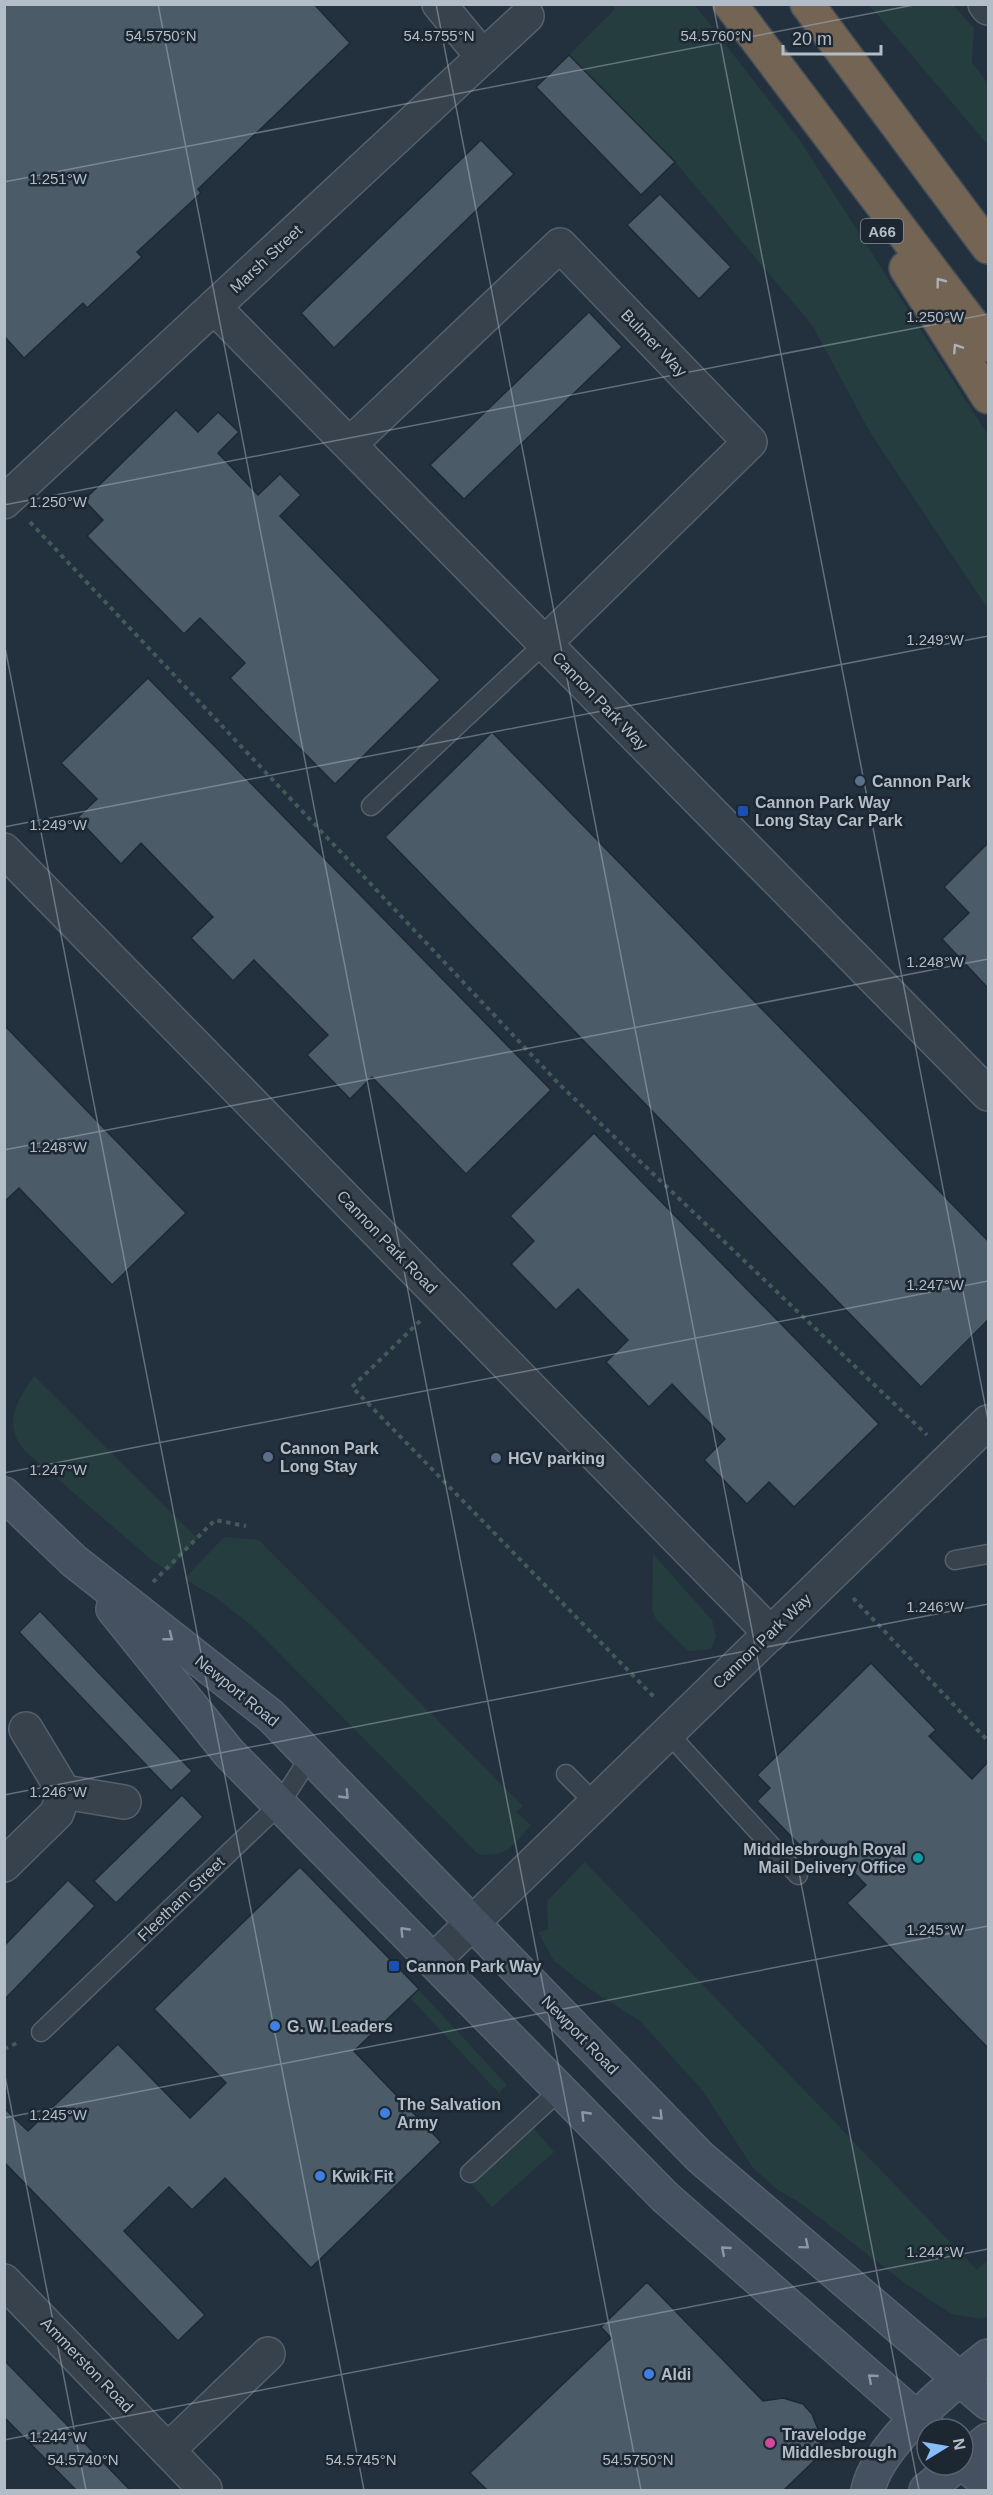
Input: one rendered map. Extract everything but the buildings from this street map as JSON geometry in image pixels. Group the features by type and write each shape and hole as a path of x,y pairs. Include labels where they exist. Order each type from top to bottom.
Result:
{"highway":[{"name":"A66","path":"730,4 988,345"},
{"path":"816,16 988,211"},
{"path":"816,16 988,247"},
{"name":"A66","path":"776,65 988,397"}],"main road":[{"name":"Newport Road","path":"4,1494 74,1561 271,1716 700,2157 961,2377 988,2403"},
{"name":"Newport Road","path":"74,1561 229,1753 279,1805 665,2197 915,2417"},
{"path":"927,2417 961,2377 988,2356"},
{"path":"868,2490 875,2474 915,2431"},
{"path":"975,2451 988,2440"},
{"path":"975,2473 988,2484"},
{"path":"926,2490 942,2477"}],"street":[{"path":"440,4 483,57"},
{"path":"986,4 988,8"},
{"name":"Marsh Street","path":"6,498 527,16"},
{"name":"Bulmer Way","path":"350,444 560,245 750,442 544,644"},
{"name":"Cannon Park Way","path":"214,308 988,1094"},
{"name":"Cannon Park Road","path":"4,850 771,1634"},
{"name":"Cannon Park Way","path":"433,1961 988,1422"},
{"path":"26,1729 64,1792 124,1802"},
{"path":"4,1865 57,1813 64,1792"},
{"name":"Ammerston Road","path":"4,2281 205,2489"},
{"path":"169,2450 268,2354"}],"lane":[{"path":"371,806 544,644"},
{"path":"955,1560 988,1554"},
{"path":"673,1728 798,1875"},
{"name":"Fleetham Street","path":"42,2032 279,1805 310,1757"},
{"path":"566,1774 596,1804"},
{"path":"470,2173 560,2090"}],"path":[{"path":"6,498 560,1085 951,1458"},
{"path":"441,1298 352,1387 673,1728"},
{"path":"129,1605 215,1520 246,1526"},
{"path":"831,1575 988,1741"}],"green space":[{"path":"612,5 695,5 799,139 988,435 988,609 871,434 812,325 675,162 569,55 615,9"},
{"path":"869,5 953,5 974,28 972,62 988,84 988,145"},
{"path":"34,1376 197,1538 169,1571 154,1562 24,1450 17,1440 13,1421 14,1412"},
{"path":"224,1537 259,1540 523,1806 516,1812 531,1825 514,1844 496,1854 478,1854 252,1626 215,1597 184,1579"},
{"path":"653,1554 712,1620 716,1636 711,1649 688,1651 656,1619 652,1610"},
{"path":"585,1862 977,2270 988,2260 988,2317 982,2319 951,2314 906,2284 799,2202 778,2190 753,2168 702,2090 640,2021 591,1990 554,1961 538,1932 548,1929 547,1901"},
{"path":"418,1989 507,2085 499,2093 410,1998"},
{"path":"532,2126 554,2152 492,2207 470,2182"}],"place":[{"name":"Cannon Park","path":"860,781"},
{"name":"Cannon Park Way Long Stay Car Park","path":"743,811"},
{"name":"Cannon Park Long Stay","path":"268,1457"},
{"name":"HGV parking","path":"496,1458"},
{"name":"Middlesbrough Royal Mail Delivery Office","path":"918,1858"},
{"name":"Cannon Park Way","path":"394,1966"},
{"name":"G. W. Leaders","path":"275,2026"},
{"name":"The Salvation Army","path":"385,2113"},
{"name":"Kwik Fit","path":"320,2176"},
{"name":"Aldi","path":"649,2374"},
{"name":"Travelodge Middlesbrough","path":"770,2443"}]}
